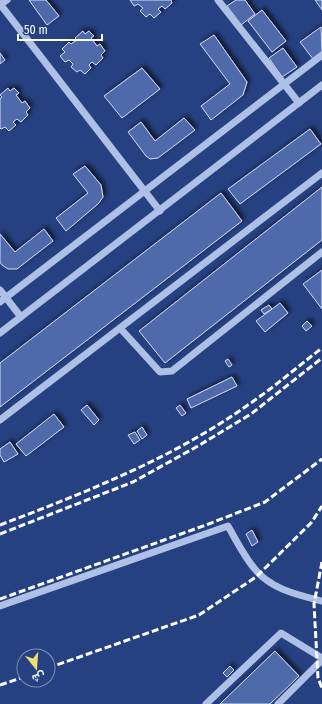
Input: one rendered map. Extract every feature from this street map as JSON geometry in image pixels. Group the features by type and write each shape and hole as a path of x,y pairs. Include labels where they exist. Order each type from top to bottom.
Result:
{"street":[{"path":"7,0 0,5 160,210"},
{"path":"218,0 298,103"},
{"path":"3,300 322,55"},
{"path":"0,333 322,85"},
{"path":"0,420 322,173"},
{"path":"120,328 160,372 172,371 322,252"},
{"path":"0,290 3,300 21,317"},
{"path":"0,606 228,526 254,568 270,584 300,596 322,601"},
{"path":"206,704 281,633 322,659 278,704"}],"building":[{"path":"29,0 46,0 59,16 47,25"},
{"path":"130,0 171,0 172,3 165,9 162,6 158,9 161,12 154,18 150,14 146,17 140,11 143,8 138,4 134,6"},
{"path":"236,0 245,0 255,14 241,25 227,6"},
{"path":"315,0 322,0 322,10"},
{"path":"262,10 286,41 272,52 248,21"},
{"path":"321,27 322,52 313,59 300,42"},
{"path":"83,31 85,34 89,31 94,36 91,38 97,46 100,44 105,51 101,55 103,58 96,65 92,62 89,65 91,68 85,74 80,70 77,72 71,67 73,64 69,60 65,62 60,56 65,52 62,49 69,42 71,44 77,40 75,38"},
{"path":"214,35 247,82 243,95 211,120 201,106 230,84 200,44"},
{"path":"283,48 297,67 282,77 269,58"},
{"path":"0,53 5,60 0,64"},
{"path":"142,68 160,89 122,118 104,96"},
{"path":"8,88 10,91 14,88 19,93 16,95 22,103 25,101 30,108 26,112 28,115 21,122 17,119 13,122 16,125 9,131 5,127 0,128 0,99 2,97 0,95"},
{"path":"184,118 195,130 158,158 150,159 146,156 128,132 141,122 155,141"},
{"path":"310,129 321,144 240,204 228,189"},
{"path":"85,166 101,185 103,197 98,204 66,231 56,218 88,193 73,174"},
{"path":"322,187 322,240 165,363 139,331"},
{"path":"221,193 242,221 0,407 0,363"},
{"path":"44,229 53,241 17,269 8,269 2,265 0,262 0,234 15,252"},
{"path":"322,270 322,309 303,284"},
{"path":"280,303 288,313 265,332 256,321"},
{"path":"269,305 272,309 264,314 261,310"},
{"path":"307,321 312,326 306,331 302,326"},
{"path":"228,359 232,365 229,367 225,361"},
{"path":"232,377 237,386 191,408 187,399"},
{"path":"87,405 99,420 94,425 81,410"},
{"path":"180,405 186,413 182,416 176,408"},
{"path":"54,414 64,427 26,456 16,444"},
{"path":"142,427 147,435 142,439 137,431"},
{"path":"135,432 140,440 134,444 128,435"},
{"path":"10,442 18,454 4,462 0,455 0,449"},
{"path":"252,530 258,542 252,546 246,534"},
{"path":"275,651 299,676 270,704 220,704"},
{"path":"230,666 234,670 227,677 223,673"}],"railway":[{"path":"0,525 126,474 187,443 217,426 255,400 322,348"},
{"path":"0,534 133,482 198,446 251,414 322,358"},
{"path":"0,599 206,525 265,502 322,459"},
{"path":"56,665 199,615 256,577 311,523 322,506"},
{"path":"322,562 314,604 318,678 322,688"},
{"path":"0,685 16,680"}]}
